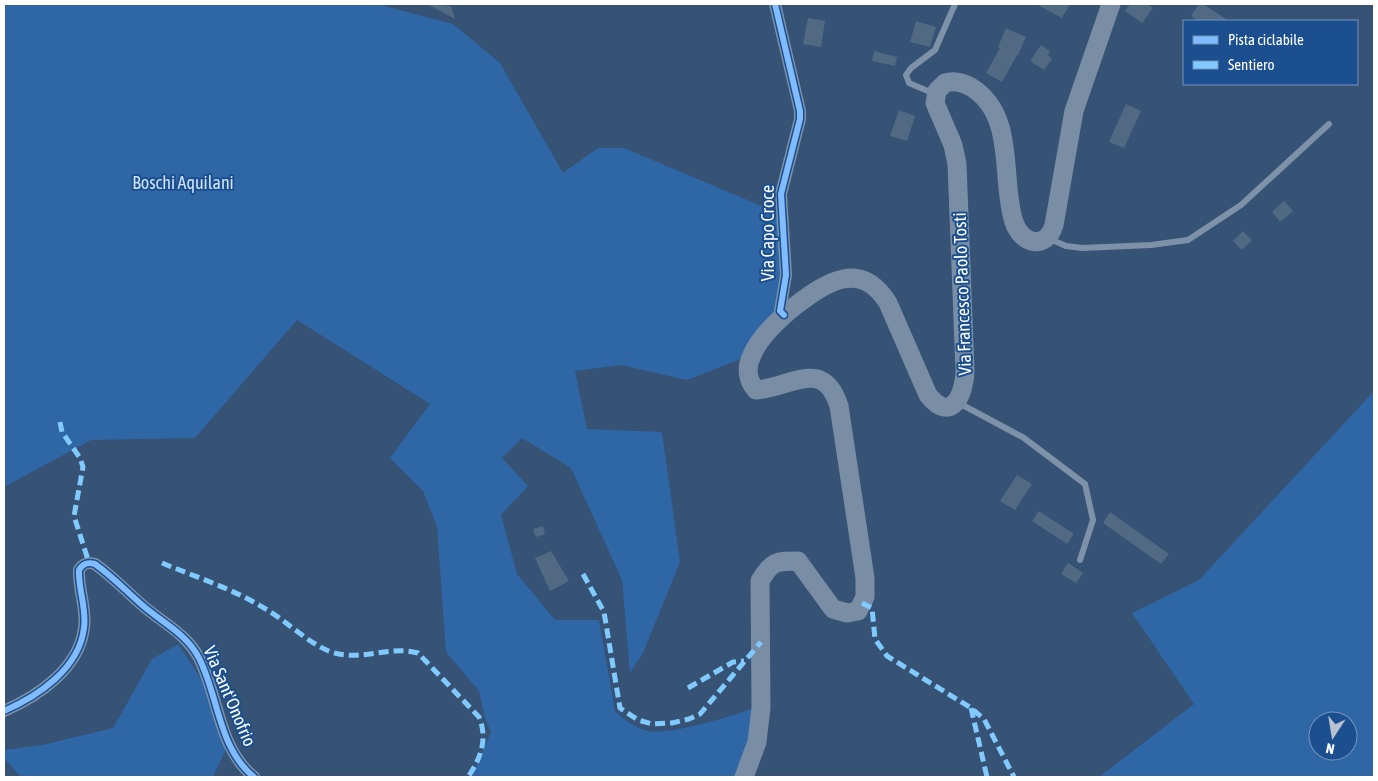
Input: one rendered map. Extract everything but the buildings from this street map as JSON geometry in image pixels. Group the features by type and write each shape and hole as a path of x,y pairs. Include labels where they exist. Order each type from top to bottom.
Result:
{"main road":[{"path":"936,94 945,83 957,82 974,90 988,103 1002,137 1016,226 1020,234 1029,240 1039,242 1048,237 1055,219 1074,111 1111,4"},
{"name":"Via Francesco Paolo Tosti","path":"744,777 757,742 761,708 760,581 768,568 777,561 798,562 833,609 847,613 858,611 865,597 865,578 839,406 833,390 824,381 808,377 767,389 756,390 750,383 748,367 751,355 757,344 784,315 824,284 844,278 863,279 880,291 888,303 922,384 930,398 938,404 947,407 957,402 964,386 965,370 959,186 955,151 936,109 936,94"}],"street":[{"name":"Via Capo Croce","path":"775,4 800,110 800,119 781,194 786,276 780,311 784,315"},
{"name":"Via Sant'Onofrio","path":"4,711 24,702 61,674 76,655 84,628 79,570 82,565 95,564 143,606 175,628 198,657 211,688 227,743 244,769 254,777"}],"lane":[{"path":"936,94 909,83 906,75 911,68 933,52 955,4"},
{"path":"1048,237 1059,244 1082,248 1151,245 1188,240 1241,205 1329,124"},
{"path":"957,402 1024,438 1085,484 1093,520 1080,560"}],"green space":[{"name":"Boschi Aquilani","path":"4,4 377,4 453,24 500,63 563,173 598,148 624,148 776,212 782,222 780,304 743,358 687,380 621,365 575,371 587,429 662,432 680,562 643,653 630,673 622,580 571,468 522,438 502,458 528,486 501,515 517,574 555,620 599,620 615,711 635,726 657,732 702,724 756,707 741,777 472,777 491,732 485,718 479,691 446,652 437,527 423,491 390,458 430,404 297,320 195,438 91,440 4,487"},
{"path":"1374,391 1374,777 1099,777 1194,704 1132,613 1199,580"},
{"path":"178,644 208,689 226,749 213,777 21,777 4,758 4,750 42,745 113,728 152,659"}],"marked path":[{"path":"60,422 62,432 80,458 83,467 74,516 89,563"},
{"path":"162,563 252,601 313,643 331,652 342,655 364,655 397,651 418,653 479,717 483,733 482,748 468,777"},
{"path":"583,574 604,612 620,708 638,720 652,724 672,723 700,714 761,642"},
{"path":"862,603 872,608 875,639 887,656 971,708 984,719 1014,777"},
{"path":"688,688 733,662 744,661"},
{"path":"971,708 987,777"}],"cycle path":[{"path":"775,4 800,111 800,119 781,194 786,275 780,311 784,315"},
{"path":"4,711 43,689 55,679 74,656 81,643 85,621 79,570 86,564 95,564 180,635 194,649 206,673 220,721 233,752 254,777"}]}
